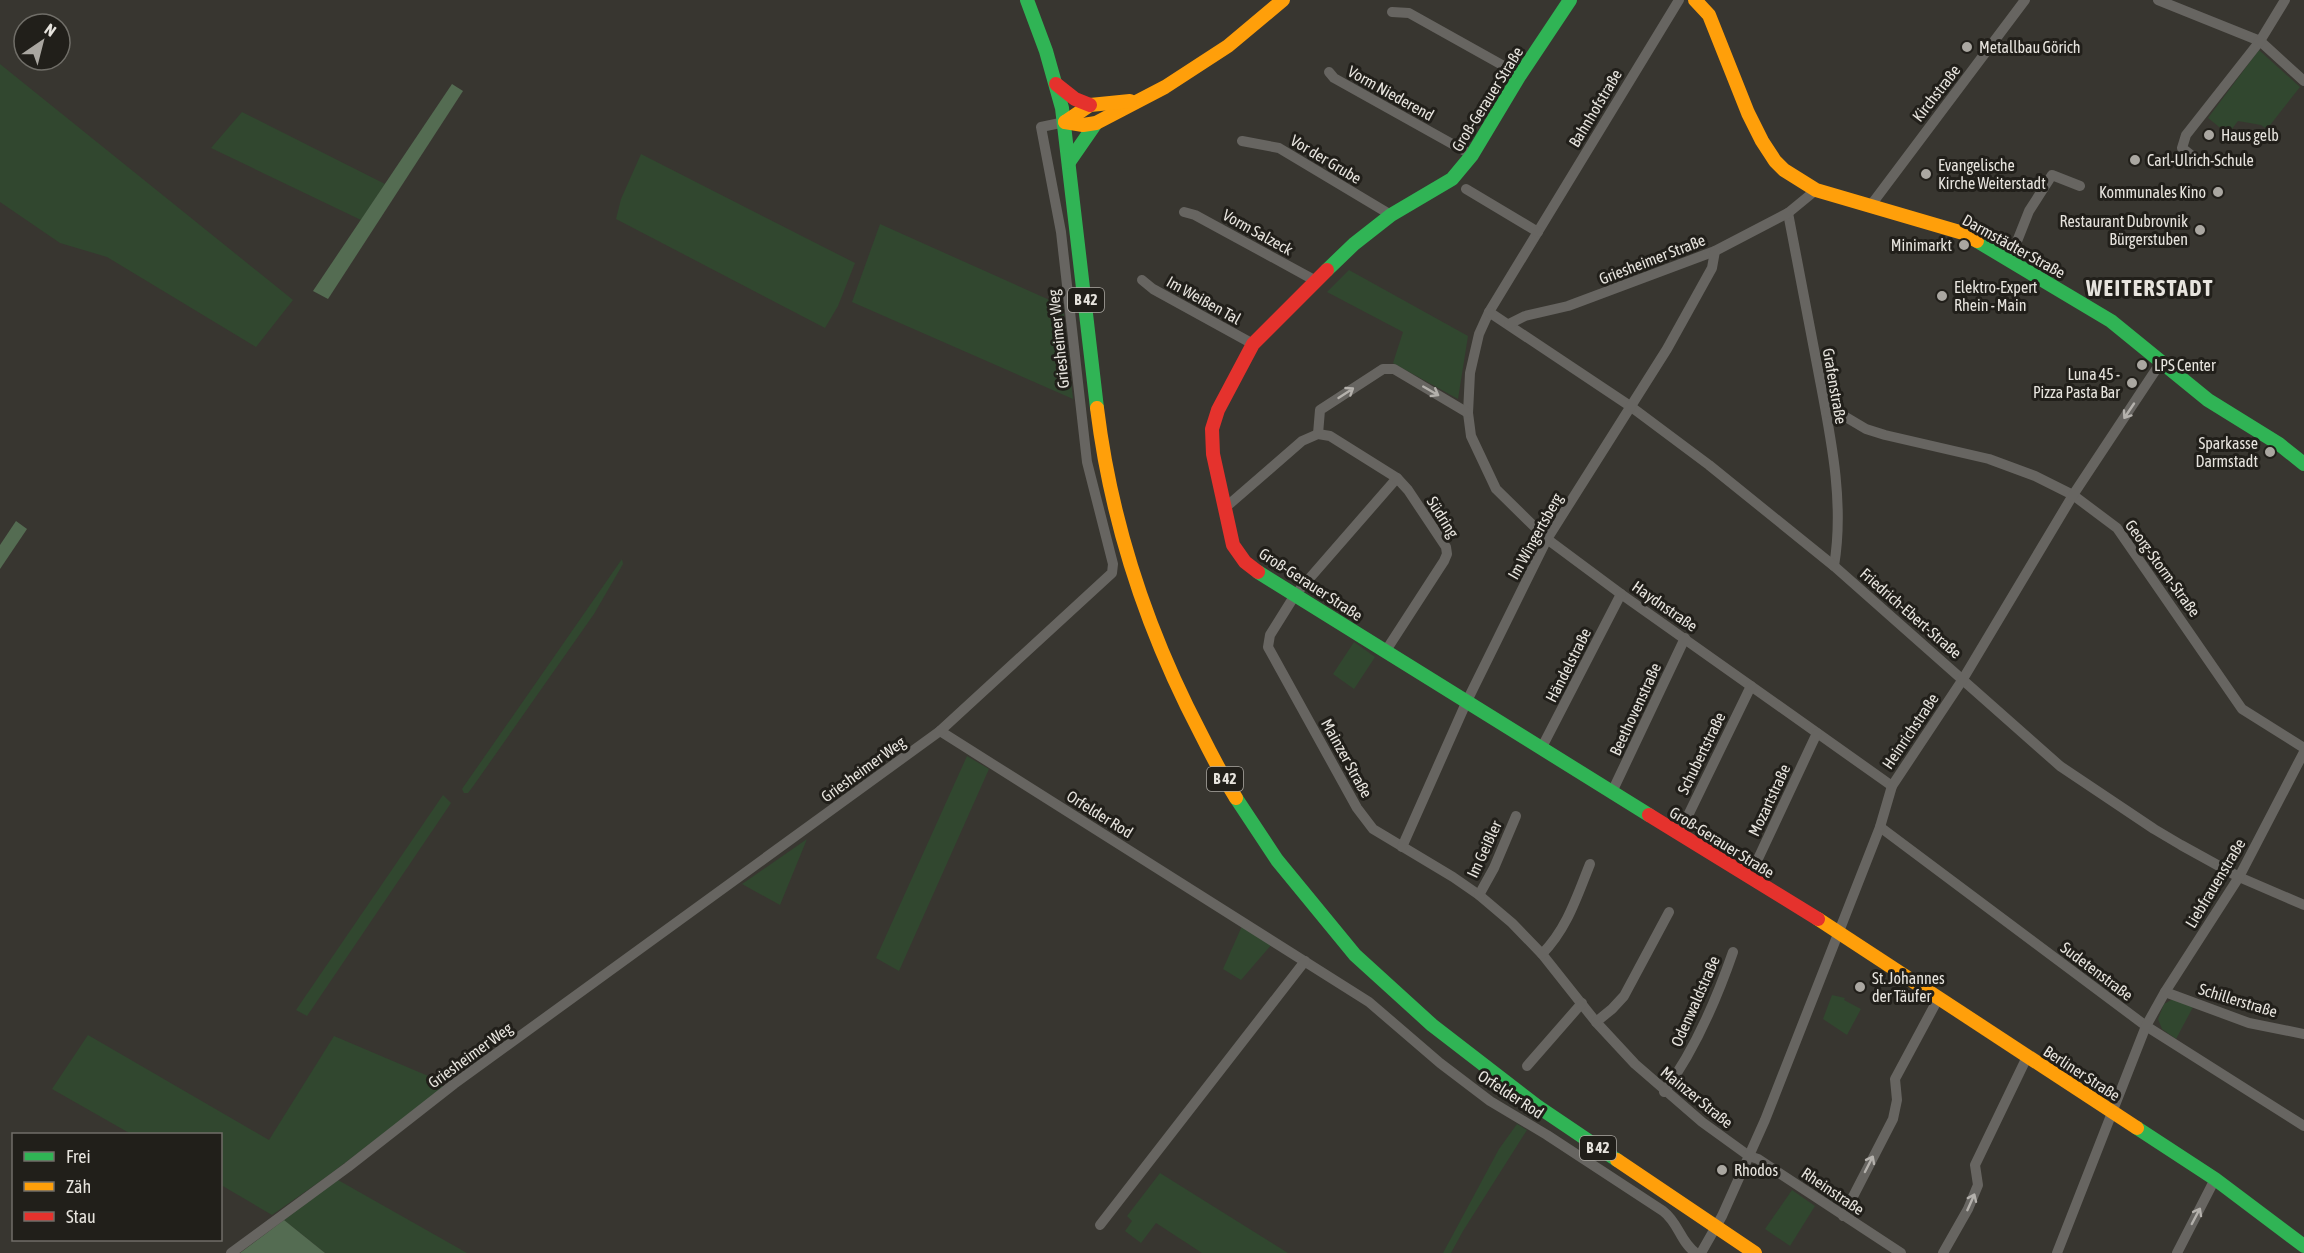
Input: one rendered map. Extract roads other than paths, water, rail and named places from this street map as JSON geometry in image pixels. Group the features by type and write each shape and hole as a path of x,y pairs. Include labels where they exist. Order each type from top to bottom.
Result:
{"street":[{"name":"B 42","path":"1027,0 1056,84 1065,122 1100,430 1118,520 1138,590 1174,682 1226,782 1277,860 1355,955 1432,1025 1537,1106 1719,1222 1742,1245 1755,1253"},
{"path":"1065,122 1083,125 1096,123 1136,100 1165,87 1206,62 1250,29 1283,0"},
{"name":"Groß-Gerauer Straße","path":"1570,0 1520,75 1472,155 1452,179 1391,215 1354,244 1253,344 1218,410 1212,429 1213,453 1233,546 1245,562 1295,595 1749,879 1838,932"},
{"name":"Bahnhofstraße","path":"1489,312 1678,0"},
{"name":"Darmstädter Straße","path":"1695,0 1709,15 1748,113 1779,166 1796,179 1816,190 1963,233 2111,321 2208,400 2302,457"},
{"name":"Kirchstraße","path":"1870,205 2025,0"},
{"path":"2158,0 2260,41 2304,81"},
{"path":"2201,163 2182,147 2186,135 2260,41 2285,0"},
{"path":"1392,12 1409,13 1520,75"},
{"name":"Vorm Niederend","path":"1329,72 1334,78 1472,155"},
{"path":"1056,84 1075,99 1090,105 1136,100"},
{"path":"1065,122 1090,105"},
{"name":"Griesheimer Weg","path":"231,1253 348,1167 453,1084 940,731 1112,573 1113,564 1087,462 1061,232 1041,127 1065,122"},
{"path":"1069,162 1096,123"},
{"name":"Vor der Grube","path":"1242,141 1279,148 1391,215"},
{"path":"2010,259 2029,211 2052,174 2080,186"},
{"path":"1466,189 1538,232"},
{"name":"Griesheimer Straße","path":"1509,324 1525,316 1568,306 1715,251 1788,213 1816,190"},
{"name":"Vorm Salzeck","path":"1184,212 1195,215 1316,281"},
{"name":"Grafenstraße","path":"1788,213 1826,412 1838,506 1838,544 1834,566"},
{"name":"Im Wingertsberg","path":"1402,847 1466,703 1547,539 1673,339 1712,268 1715,251"},
{"name":"Im Weißen Tal","path":"1142,280 1153,289 1253,344"},
{"path":"1489,312 1509,324"},
{"name":"Haydnstraße","path":"1489,312 1479,334 1470,373 1468,413 1472,436 1496,489 1547,539 1892,786"},
{"name":"Friedrich-Ebert-Straße","path":"1509,324 1630,406 1709,465 1834,566 2062,768 2154,829 2239,877 2304,904"},
{"name":"Heinrichstraße","path":"1719,1222 1749,1156 1880,827 1892,786 1963,679 2073,495 2161,362"},
{"path":"1226,507 1302,441 1318,434 1320,410 1383,369 1394,369 1468,413"},
{"name":"Georg-Storm-Straße","path":"1826,412 1839,414 1866,429 1885,435 1989,459 2035,476 2073,495 2117,528 2242,709 2304,750"},
{"name":"Südring","path":"1318,434 1330,436 1397,478 1408,490 1446,547 1447,554 1444,561 1385,652"},
{"name":"Mainzer Straße","path":"1397,478 1295,595 1270,635 1268,646 1357,808 1373,829 1479,895 1512,923 1542,954 1596,1022 1635,1064 1664,1092 1749,1156"},
{"name":"Händelstraße","path":"1541,748 1621,594"},
{"name":"Beethovenstraße","path":"1612,792 1685,638"},
{"name":"Schubertstraße","path":"1679,834 1751,686"},
{"name":"Orfelder Rod","path":"940,731 1369,1002 1440,1063 1496,1105 1555,1140 1663,1211 1674,1221 1684,1243 1696,1253"},
{"name":"Mozartstraße","path":"1749,879 1817,733"},
{"name":"Liebfrauenstraße","path":"2057,1253 2146,1026 2164,992 2239,877 2304,750"},
{"name":"Im Geißler","path":"1479,895 1494,868 1516,816"},
{"name":"Sudetenstraße","path":"1880,827 2146,1026 2304,1126"},
{"path":"1542,954 1565,925 1590,864"},
{"path":"1596,1022 1624,996 1668,912"},
{"name":"Berliner Straße","path":"1838,932 2215,1179 2299,1247"},
{"name":"Odenwaldstraße","path":"1664,1092 1682,1067 1724,977 1733,952"},
{"path":"1100,1225 1152,1155 1305,961"},
{"name":"Schillerstraße","path":"2164,992 2249,1023 2304,1034"},
{"path":"1842,1216 1893,1119 1897,1100 1895,1079 1938,999"},
{"path":"1527,1066 1582,1003"},
{"path":"1943,1253 1975,1193 1978,1185 1975,1165 2027,1056"},
{"name":"Rheinstraße","path":"1749,1156 1758,1159 1901,1253"},
{"path":"2177,1253 2215,1179"},
{"path":"1701,1253 1719,1222"}],"place":[{"name":"Metallbau Görich","path":"1967,47"},
{"name":"Haus gelb","path":"2209,135"},
{"name":"Carl-Ulrich-Schule","path":"2135,160"},
{"name":"Evangelische Kirche Weiterstadt","path":"1926,174"},
{"name":"Kommunales Kino","path":"2218,192"},
{"name":"Restaurant Dubrovnik Bürgerstuben","path":"2200,230"},
{"name":"Minimarkt","path":"1964,245"},
{"name":"Elektro-Expert Rhein - Main","path":"1942,296"},
{"name":"LPS Center","path":"2142,365"},
{"name":"Luna 45 - Pizza Pasta Bar","path":"2132,383"},
{"name":"Sparkasse Darmstadt","path":"2270,452"},
{"name":"St. Johannes der Täufer","path":"1860,987"},
{"name":"Rhodos","path":"1722,1170"}],"district":[{"name":"WEITERSTADT","path":"2150,288"}]}
